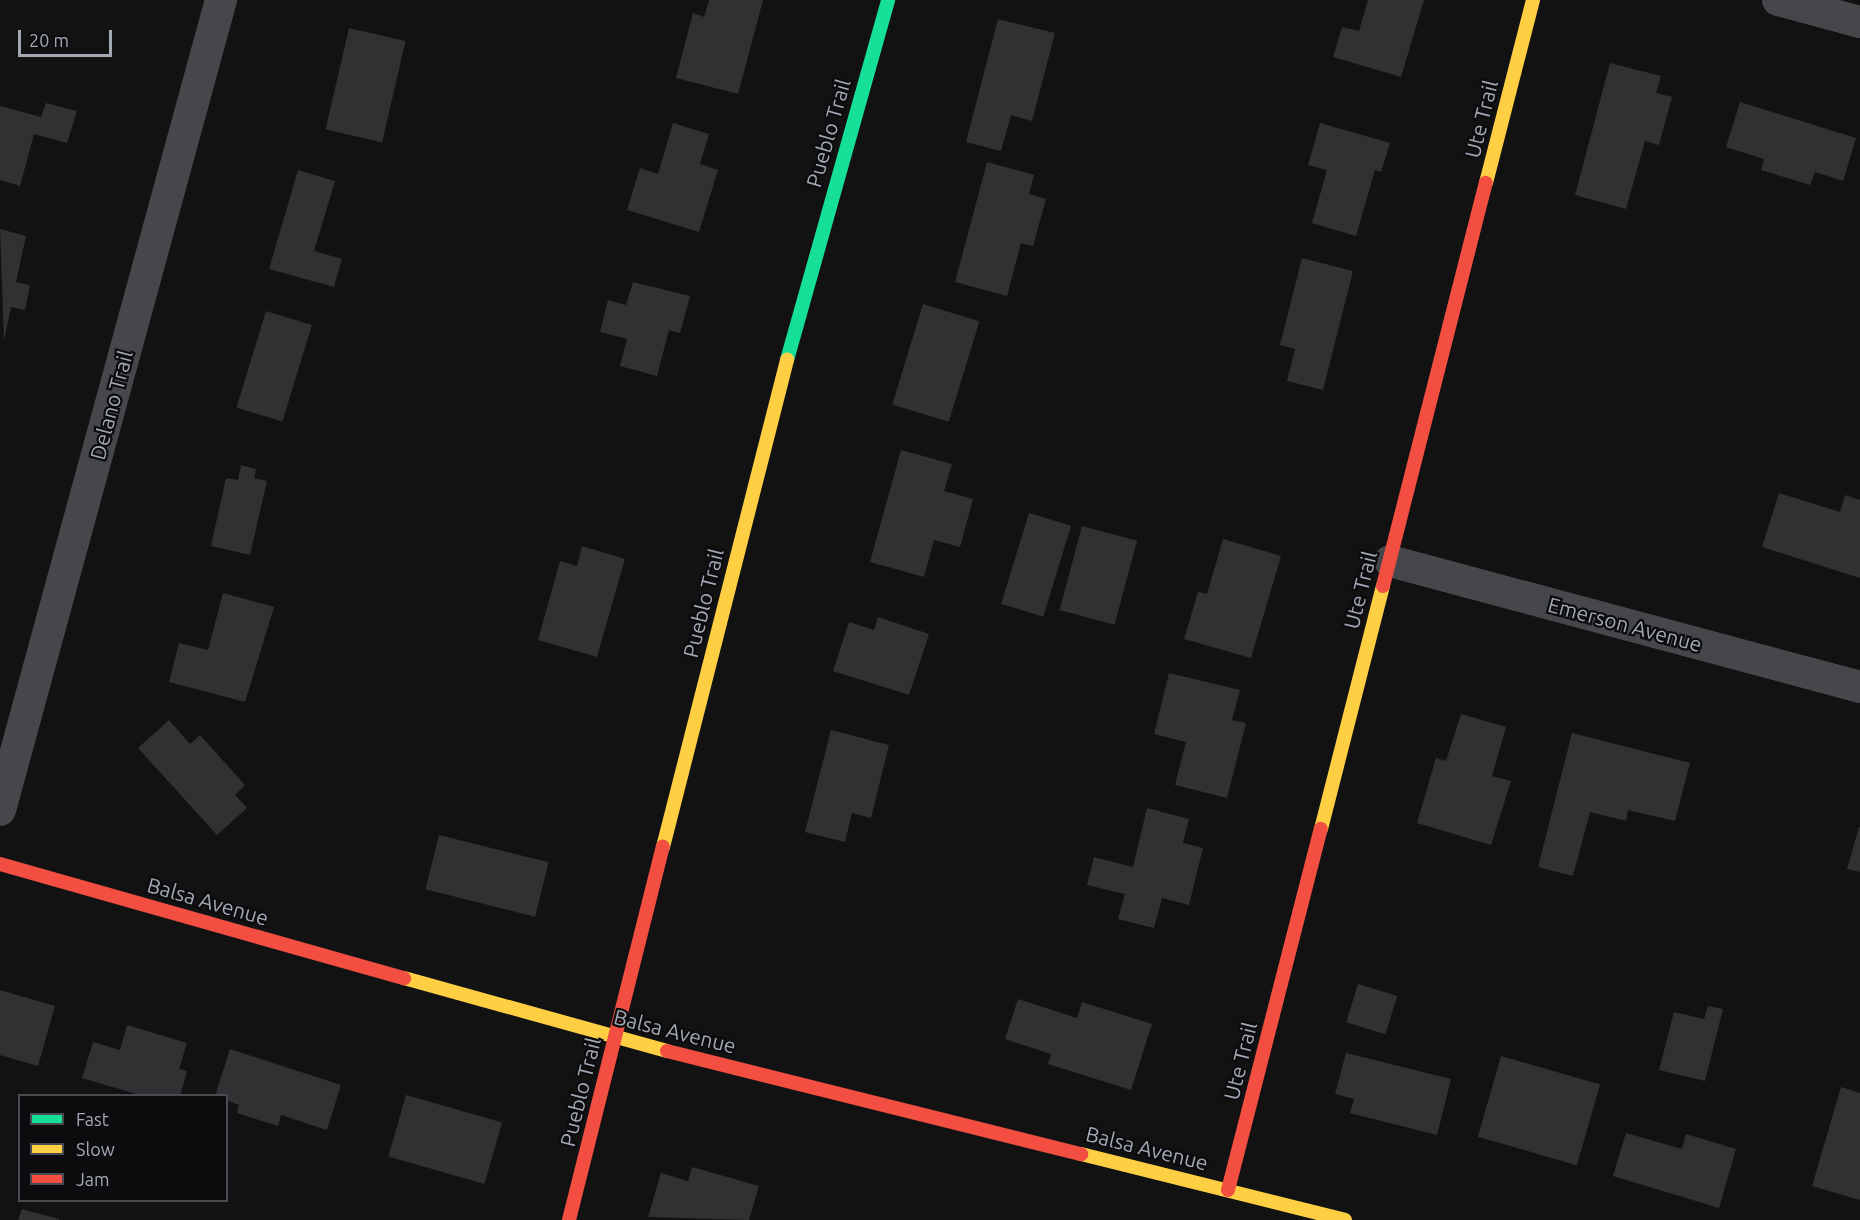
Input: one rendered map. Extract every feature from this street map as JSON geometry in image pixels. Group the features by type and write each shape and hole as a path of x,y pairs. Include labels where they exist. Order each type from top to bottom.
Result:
{"street":[{"name":"Delano Trail","path":"0,810 221,0"},
{"name":"Pueblo Trail","path":"569,1220 782,380 888,0"},
{"name":"Ute Trail","path":"1228,1190 1533,0"},
{"path":"1778,0 1860,22"},
{"name":"Emerson Avenue","path":"1390,561 1860,687"},
{"name":"Balsa Avenue","path":"0,864 615,1038 1345,1220"}],"building":[{"path":"709,0 763,0 738,94 676,78 693,13 704,17"},
{"path":"1368,0 1424,0 1401,77 1333,57 1342,27 1359,31"},
{"path":"998,19 1055,33 1032,121 1011,115 1001,151 966,142"},
{"path":"349,28 406,41 382,142 326,129"},
{"path":"1610,63 1661,76 1656,93 1672,97 1659,145 1645,141 1626,209 1575,195"},
{"path":"1740,102 1856,138 1843,181 1815,172 1810,185 1761,170 1764,159 1726,147"},
{"path":"46,103 77,111 67,143 34,134 20,186 0,180 0,106 41,117"},
{"path":"673,123 709,134 700,164 718,170 699,232 627,210 640,168 658,174"},
{"path":"1320,123 1390,143 1381,172 1375,170 1356,236 1312,223 1327,170 1308,165"},
{"path":"987,162 1034,175 1029,194 1046,199 1033,246 1021,243 1007,296 955,282"},
{"path":"298,170 335,181 314,251 342,259 334,287 269,269"},
{"path":"0,229 26,236 16,282 30,285 25,310 11,307 4,341"},
{"path":"1302,258 1353,271 1323,390 1287,381 1295,349 1280,345"},
{"path":"633,282 690,296 680,333 669,330 657,376 620,366 627,339 600,332 608,300 626,305"},
{"path":"923,304 979,321 949,422 892,404"},
{"path":"266,311 312,325 282,422 236,408"},
{"path":"901,450 952,464 944,491 973,499 960,547 934,540 924,577 870,562"},
{"path":"241,465 256,469 254,478 267,481 250,555 211,546 226,478 238,480"},
{"path":"1779,493 1840,512 1845,495 1860,500 1860,578 1762,547"},
{"path":"1029,513 1071,526 1043,617 1001,604"},
{"path":"1082,526 1137,541 1115,625 1059,610"},
{"path":"1223,539 1281,556 1251,658 1184,639 1198,592 1207,594"},
{"path":"582,546 625,559 597,657 538,640 560,561 577,566"},
{"path":"223,593 274,607 245,702 169,682 179,643 208,650"},
{"path":"878,617 929,634 909,695 833,671 849,622 874,630"},
{"path":"1169,673 1240,690 1232,720 1246,723 1227,798 1175,785 1186,742 1154,734"},
{"path":"1461,714 1506,727 1492,776 1511,781 1491,845 1417,823 1436,758 1446,761"},
{"path":"169,720 190,744 200,735 245,785 235,795 247,808 217,835 138,748"},
{"path":"831,730 889,745 871,818 852,813 845,842 805,832"},
{"path":"1572,733 1690,763 1675,821 1628,810 1626,821 1590,812 1573,876 1538,867"},
{"path":"1147,808 1189,819 1183,843 1203,848 1189,905 1162,898 1154,928 1118,919 1125,894 1087,885 1094,857 1133,867"},
{"path":"1860,827 1860,872 1847,869"},
{"path":"439,835 549,862 535,917 425,889"},
{"path":"1358,984 1397,996 1386,1034 1346,1022"},
{"path":"0,990 55,1006 38,1066 0,1055"},
{"path":"1018,999 1077,1018 1082,1002 1152,1024 1131,1090 1048,1064 1051,1054 1005,1039"},
{"path":"1708,1006 1723,1009 1705,1081 1659,1070 1674,1012 1704,1019"},
{"path":"127,1025 187,1043 179,1069 187,1071 181,1094 136,1094 82,1078 93,1042 120,1050"},
{"path":"230,1049 341,1085 327,1130 281,1115 278,1126 237,1113 239,1105 228,1101 228,1094 216,1094"},
{"path":"1346,1053 1451,1079 1437,1135 1350,1113 1354,1099 1335,1094"},
{"path":"1501,1056 1600,1084 1577,1165 1478,1137"},
{"path":"1841,1087 1860,1093 1860,1200 1812,1186"},
{"path":"406,1095 502,1123 484,1184 388,1157"},
{"path":"1626,1133 1682,1149 1686,1134 1736,1149 1719,1208 1613,1176"},
{"path":"692,1167 759,1186 749,1220 648,1217 661,1173 688,1181"},
{"path":"22,1209 59,1219 59,1220 18,1220"}],"traffic: fast":[{"path":"787,360 888,0"}],"traffic: slow":[{"path":"1486,183 1533,0"},
{"path":"663,847 787,360"},
{"path":"1321,829 1383,586"},
{"path":"404,978 667,1051"},
{"path":"1081,1154 1345,1220"}],"traffic: jam":[{"path":"1383,586 1486,183"},
{"path":"1228,1190 1321,829"},
{"path":"569,1220 663,847"},
{"path":"0,864 404,978"},
{"path":"667,1051 1081,1154"}]}
